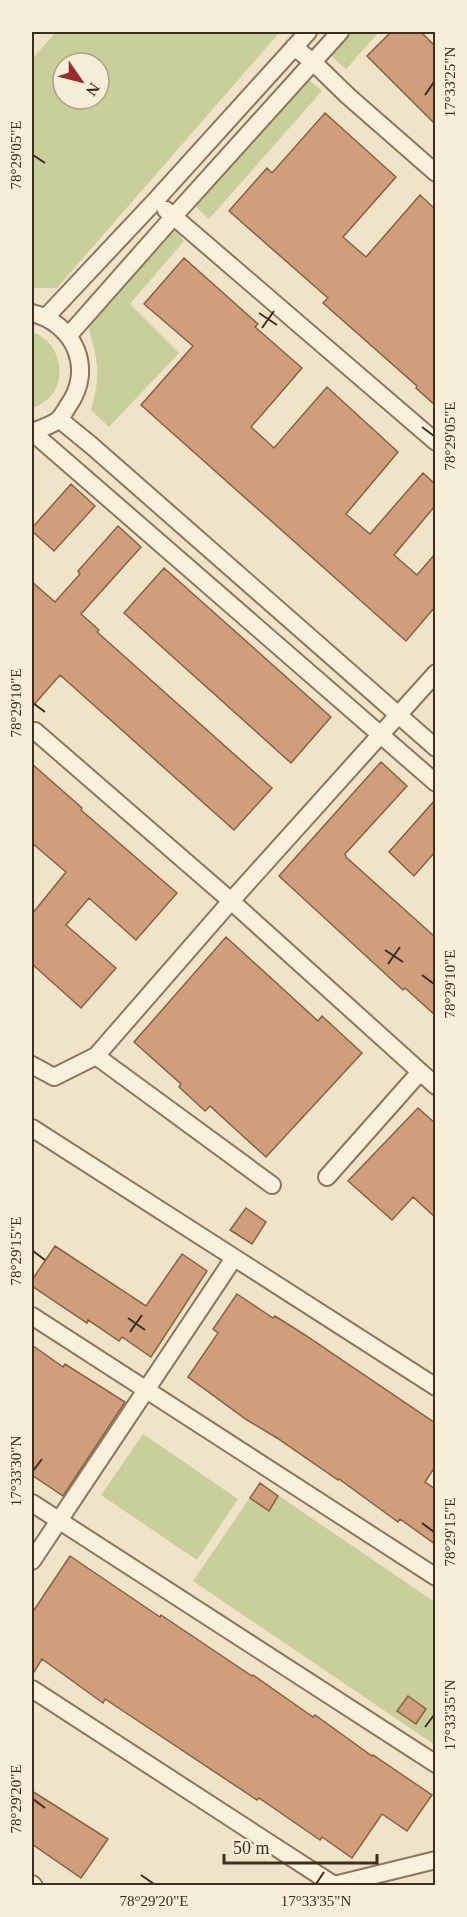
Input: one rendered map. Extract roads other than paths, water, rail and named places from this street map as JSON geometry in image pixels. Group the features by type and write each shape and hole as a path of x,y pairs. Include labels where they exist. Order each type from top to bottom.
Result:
{"street":[{"path":"308,32 155,201 39,314 69,335 81,363 77,394 59,419 32,432 435,783"},
{"path":"69,335 340,32"},
{"path":"294,47 435,173"},
{"path":"155,201 435,442"},
{"path":"59,419 435,748"},
{"path":"32,1065 54,1077 96,1056 435,673"},
{"path":"35,731 231,901 435,1086"},
{"path":"96,1056 272,1185"},
{"path":"327,1178 420,1072"},
{"path":"32,1128 435,1387"},
{"path":"32,1561 234,1258"},
{"path":"32,1316 435,1577"},
{"path":"32,1503 435,1764"},
{"path":"32,1689 334,1885 435,1860"}]}
